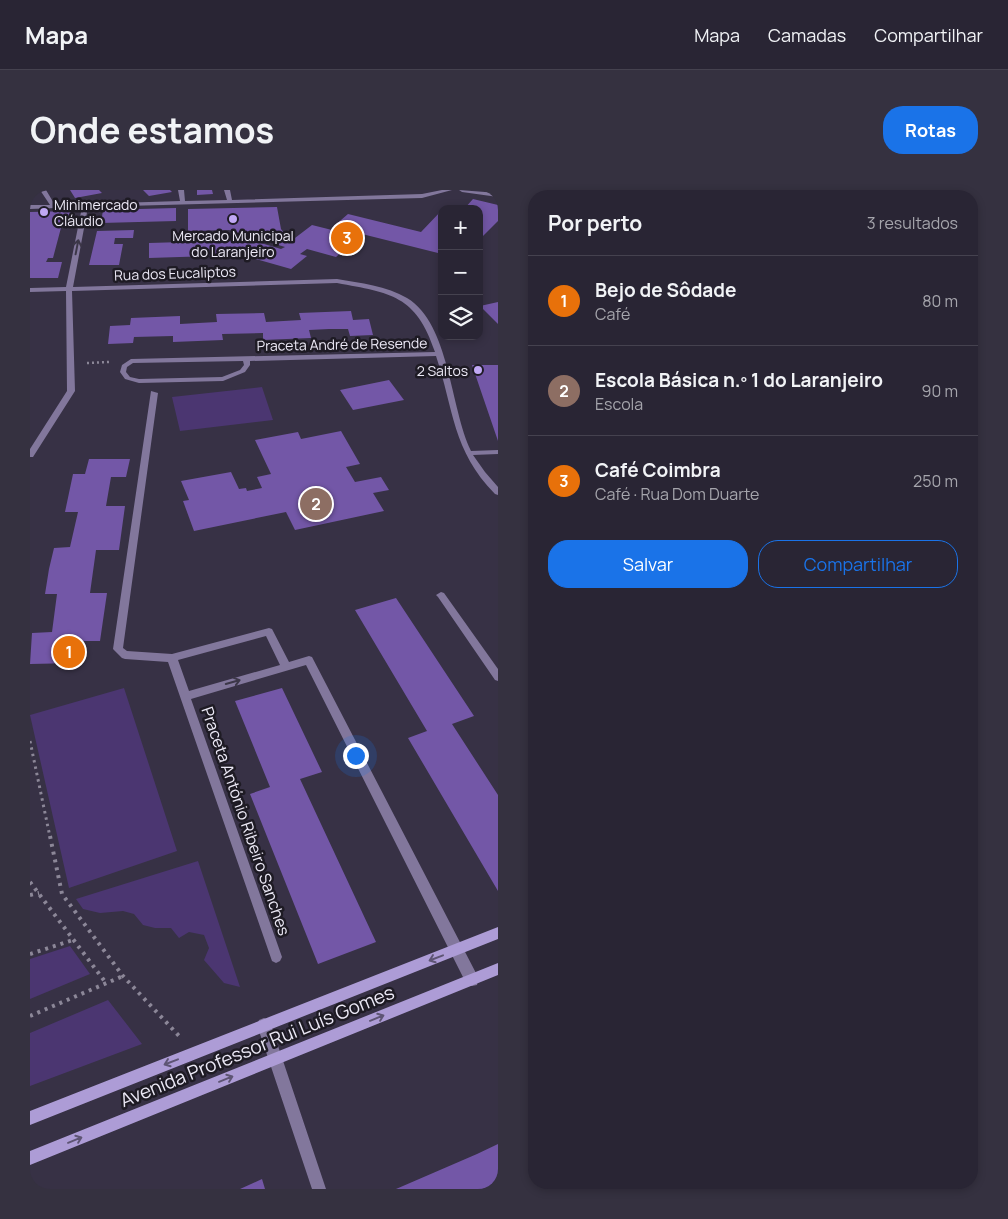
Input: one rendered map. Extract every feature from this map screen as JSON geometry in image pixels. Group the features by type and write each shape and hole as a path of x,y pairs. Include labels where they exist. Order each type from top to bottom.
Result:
{"main road":[{"name":"Avenida Professor Rui Luís Gomes","path":"30,1118 498,934"},
{"name":"Avenida Professor Rui Luís Gomes","path":"30,1158 498,969"}],"street":[{"path":"43,190 54,207"},
{"path":"181,190 183,203"},
{"path":"227,190 230,202"},
{"path":"30,207 422,196 449,190"},
{"path":"462,190 498,195"},
{"path":"30,455 71,391 72,364 69,289 85,206"},
{"name":"Rua dos Eucaliptos","path":"30,290 337,282 380,290 407,300 426,320 439,354 463,440 486,481 498,492"},
{"name":"Praceta André de Resende","path":"246,359 247,365 243,371 223,379 139,381 127,378 123,372 124,366 131,361 439,354"},
{"path":"154,393 118,649 125,655 172,658 269,632 286,667"},
{"path":"470,453 498,452"},
{"path":"441,595 498,677"},
{"name":"Praceta António Ribeiro Sanches","path":"172,658 276,957"},
{"name":"Praceta António Ribeiro Sanches","path":"186,696 310,660 472,980"},
{"path":"264,1026 319,1189"}],"path":[{"path":"72,364 131,361"},
{"path":"30,741 62,894 123,976 195,1053"},
{"path":"30,882 106,983"},
{"path":"30,895 39,893"},
{"path":"30,954 73,940"},
{"path":"30,1016 123,976"}],"shaded area":[{"path":"262,387 273,420 180,431 172,397"},
{"path":"124,688 177,851 69,888 30,715"},
{"path":"198,861 240,987 224,983 204,960 209,948 204,935 189,932 179,938 171,928 155,928 143,925 134,914 123,911 100,913 83,909 76,899"},
{"path":"70,946 90,974 30,999 30,959"},
{"path":"108,1000 142,1044 30,1086 30,1033"}],"building":[{"path":"70,190 99,190 102,193 75,198"},
{"path":"143,190 170,190 172,192 149,196"},
{"path":"197,190 212,190 213,194 197,195"},
{"path":"473,199 498,205 498,221 483,236 483,205 468,205"},
{"path":"277,207 281,229 284,233 295,238 312,225 336,231 340,228 334,226 348,214 421,232 438,214 438,253 362,234 336,257 307,249 300,254 307,256 291,269 242,255 149,258 149,243 251,240 281,249 285,247 229,230 188,231 188,209"},
{"path":"176,208 176,221 101,223 103,210"},
{"path":"73,211 71,224 62,224 53,258 48,258 46,262 62,262 58,278 30,278 30,212"},
{"path":"134,230 133,238 115,238 114,244 123,244 119,265 89,265 97,231"},
{"path":"498,302 498,324 483,309 483,305"},
{"path":"351,311 353,320 369,319 373,335 350,336 348,329 329,329 309,330 311,338 263,340 263,333 222,334 223,340 173,342 173,336 134,337 133,343 108,344 110,326 130,325 131,318 180,316 180,324 217,322 216,314 264,313 266,322 301,320 299,313"},
{"path":"472,365 498,365 498,441"},
{"path":"389,380 404,400 353,410 340,390"},
{"path":"341,431 360,464 346,467 355,482 381,477 389,490 373,493 384,511 295,530 286,512 194,531 183,501 189,500 181,481 231,472 239,489 246,488 247,491 262,488 257,477 271,474 255,440 298,432 301,439"},
{"path":"89,459 130,459 126,477 111,477 106,506 125,506 119,550 96,550 90,593 107,593 100,641 79,641 76,663 30,664 32,633 52,632 57,594 45,594 49,569 54,548 70,547 78,512 65,512 73,474 85,474"},
{"path":"396,598 474,716 452,724 498,795 498,891 408,738 427,731 355,610"},
{"path":"282,688 322,772 300,779 376,942 318,964 250,794 270,787 235,701"},
{"path":"498,1144 498,1189 396,1189 477,1154"},
{"path":"262,1179 265,1189 240,1189"}],"place":[{"name":"Minimercado Cláudio","path":"44,212"},
{"name":"Mercado Municipal do Laranjeiro","path":"233,219"},
{"name":"Café Coimbra","path":"347,238"},
{"name":"2 Saltos","path":"478,370"},
{"name":"Escola Básica n.º 1 do Laranjeiro","path":"316,504"},
{"name":"Bejo de Sôdade","path":"69,652"}]}
